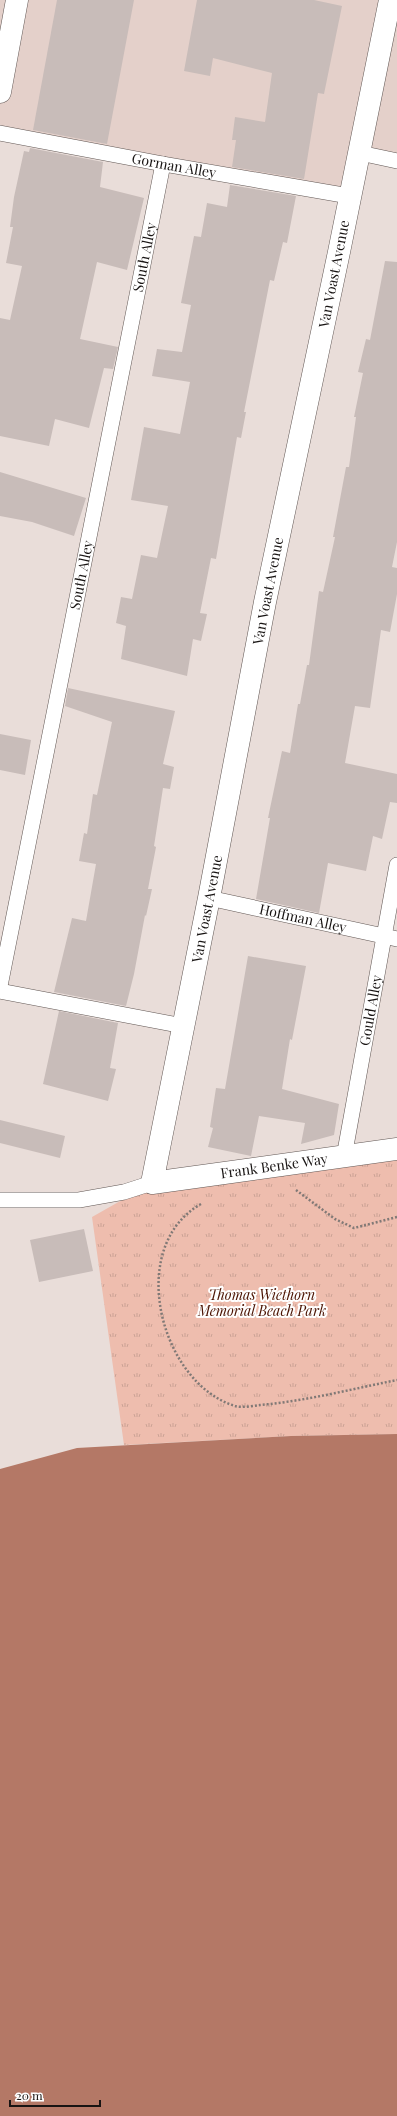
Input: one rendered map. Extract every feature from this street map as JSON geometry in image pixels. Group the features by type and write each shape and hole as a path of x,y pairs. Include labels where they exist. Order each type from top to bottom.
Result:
{"street":[{"path":"0,92 17,0"},
{"name":"Van Voast Avenue","path":"152,1184 209,898 265,602 339,252 349,196 360,154 390,0"},
{"name":"Frank Benke Way","path":"152,1184 397,1149"}],"lane":[{"name":"Gorman Alley","path":"0,133 163,164 349,196"},
{"path":"360,154 397,161"},
{"name":"South Alley","path":"0,986 163,164"},
{"name":"Gould Alley","path":"344,1157 390,937 397,865"},
{"name":"Hoffman Alley","path":"209,898 390,937"},
{"path":"0,991 183,1026"},
{"path":"0,1200 79,1200 124,1192 152,1184"}],"path":[{"path":"266,1168 335,1219 354,1228 397,1217"},
{"path":"208,1201 188,1212 170,1235 161,1258 157,1284 161,1311 174,1351 187,1372 200,1386 217,1399 238,1407 279,1403 397,1380"}],"shaded area":[{"path":"0,0 397,0 397,161 360,154 349,196 0,133"},
{"path":"397,1434 397,2116 0,2116 0,1469 77,1448 291,1436"}],"green space":[{"name":"Thomas Wiethorn Memorial Beach Park","path":"397,1149 397,1434 291,1436 124,1445 92,1217 152,1183"}],"building":[{"path":"57,0 134,0 107,144 33,130"},
{"path":"197,0 314,0 342,6 324,94 318,93 304,179 232,167 236,140 232,140 235,117 265,122 272,73 213,58 210,76 184,71"},
{"path":"30,148 103,162 100,187 144,198 127,270 97,262 80,339 118,347 113,369 104,368 89,428 55,419 49,446 0,436 0,318 10,320 22,266 6,263 13,227 10,227 14,197 24,151 29,152"},
{"path":"230,185 296,196 287,243 283,242 274,281 270,280 244,412 246,412 241,438 237,437 216,559 211,558 200,613 207,614 201,641 193,639 187,676 121,659 126,626 116,623 121,597 132,599 141,555 157,558 168,506 131,500 144,427 180,434 190,382 152,376 157,349 182,352 191,305 181,303 194,236 201,237 207,203 227,207"},
{"path":"385,261 397,262 397,542 392,567 397,568 397,594 390,632 381,630 370,708 355,706 345,763 397,774 397,803 390,802 382,839 373,836 366,871 328,863 319,913 256,899 270,818 268,818 282,751 290,753 298,704 300,704 307,665 309,665 319,591 323,592 335,537 333,537 346,467 349,467 356,417 354,417 363,373 358,372 366,339 370,340"},
{"path":"0,472 86,498 74,536 32,522 0,516"},
{"path":"68,688 175,711 163,764 174,767 170,789 163,788 154,846 156,847 148,889 152,889 126,1006 54,992 72,918 86,921 96,864 79,861 84,833 87,834 93,794 97,795 112,722 65,706"},
{"path":"0,734 31,740 25,775 0,770"},
{"path":"248,956 306,966 292,1040 290,1039 282,1089 339,1104 334,1135 301,1144 305,1123 259,1116 251,1156 208,1147 213,1128 210,1127 216,1088 225,1089"},
{"path":"59,1011 118,1023 110,1068 116,1069 108,1101 43,1084"},
{"path":"0,1120 65,1136 60,1158 0,1143"},
{"path":"84,1229 93,1271 39,1282 30,1240"}]}
